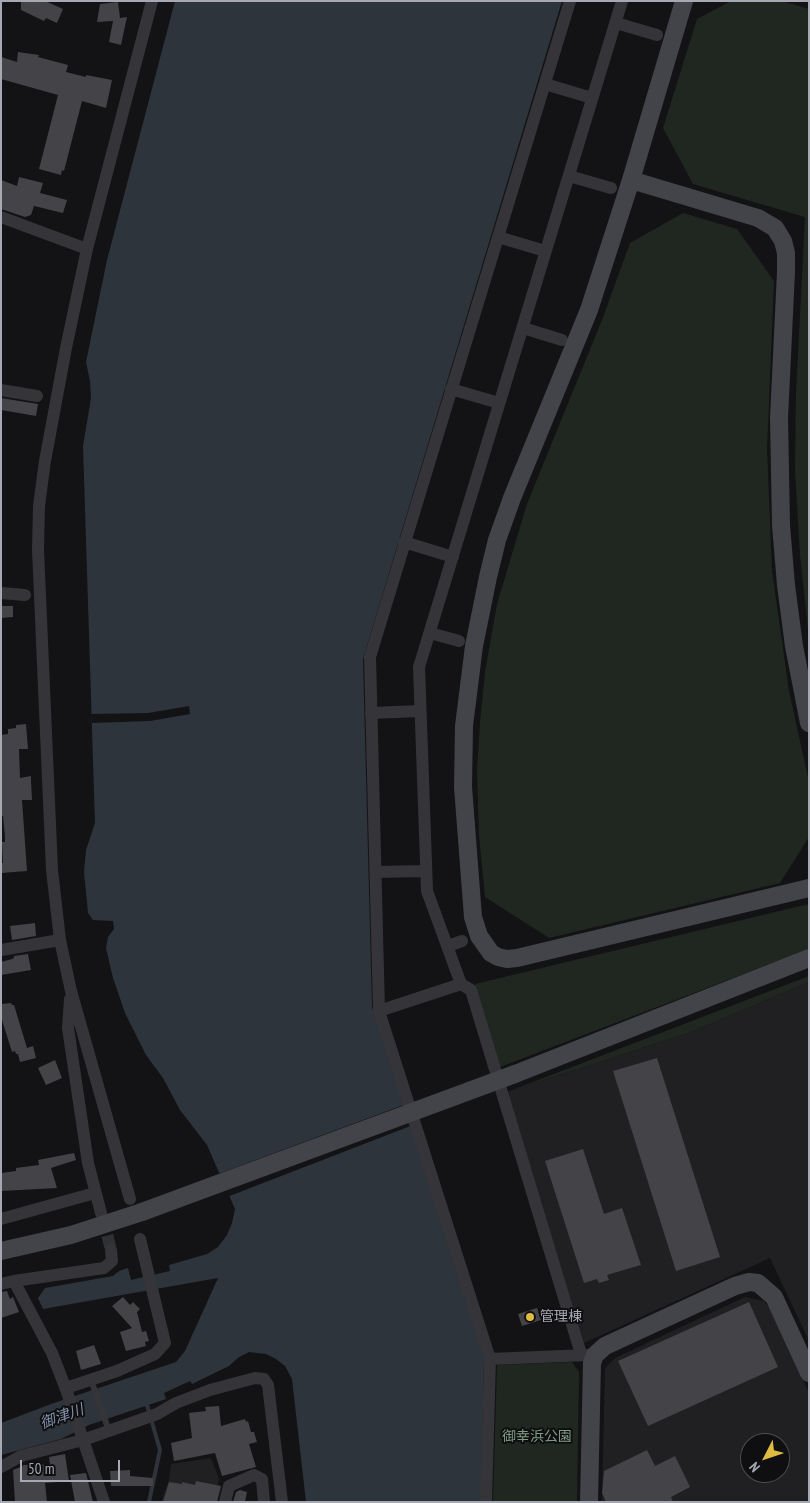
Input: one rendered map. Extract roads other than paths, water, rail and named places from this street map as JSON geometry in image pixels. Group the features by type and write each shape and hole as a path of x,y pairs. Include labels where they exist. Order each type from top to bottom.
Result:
{"street":[{"path":"130,1198 71,991 60,940 52,870 38,550 39,506 45,462 66,348 87,249 152,1"},
{"path":"486,1502 490,1359 379,1011 370,658 570,1"},
{"path":"589,1502 592,1372 588,1355 471,990 461,984 427,891 420,667 622,1"},
{"path":"684,1 631,180 582,327 512,498 497,540 479,617 464,726 463,787 473,918 479,936 491,952 498,957 507,959 809,888"},
{"path":"616,23 657,35"},
{"path":"544,84 592,98"},
{"path":"569,176 611,188"},
{"path":"631,180 758,218 775,228 783,241 786,253 786,272 779,418 781,525 794,646 809,723"},
{"path":"1,217 87,249"},
{"path":"498,236 545,251"},
{"path":"523,328 562,340"},
{"path":"451,389 499,403"},
{"path":"1,390 37,396"},
{"path":"404,542 453,557"},
{"path":"1,593 25,595"},
{"path":"430,633 459,641"},
{"path":"371,713 420,711"},
{"path":"376,872 425,871"},
{"path":"1,950 60,940"},
{"path":"448,946 462,941"},
{"path":"1,1251 71,1235 142,1212 515,1074 809,958"},
{"path":"379,1011 461,984"},
{"path":"71,991 68,1028 88,1163 101,1213"},
{"path":"1,1219 95,1193"},
{"path":"67,1390 92,1382 154,1354 165,1342 140,1239"},
{"path":"104,1502 67,1390 52,1353 8,1282 104,1268 112,1261 111,1250"},
{"path":"490,1359 588,1355 735,1286 749,1282 758,1283 774,1297 809,1373"},
{"path":"1,1467 21,1456 157,1414 176,1403 210,1390 255,1378 264,1379 268,1385 282,1502"},
{"path":"1,1458 21,1456"},
{"path":"225,1502 229,1486 254,1475 262,1479 264,1502"}],"lane":[{"path":"92,1382 108,1428"}],"water":[{"name":"御津川","path":"175,1 562,1 363,659 372,1007 484,1358 481,1502 306,1502 292,1379 285,1366 276,1359 266,1354 249,1352 239,1357 229,1366 192,1384 190,1381 164,1393 166,1399 89,1425 61,1439 1,1455 1,1423 176,1362 185,1351 218,1278 43,1309 38,1298 45,1288 113,1276 119,1271 128,1268 131,1280 170,1271 169,1265 207,1254 218,1247 227,1235 235,1209 207,1145 180,1110 163,1078 146,1055 125,1013 113,978 106,948 108,937 114,929 113,921 93,920 88,913 84,872 86,850 95,823 83,446 91,398 86,362 107,260"}],"waterway":[{"path":"147,1405 160,1450 149,1502"}],"tunnel":[{"path":"103,1218 111,1250"}],"place":[{"name":"管理棟","path":"530,1317"}],"park label":[{"name":"御幸浜公園","path":"537,1437"}]}
